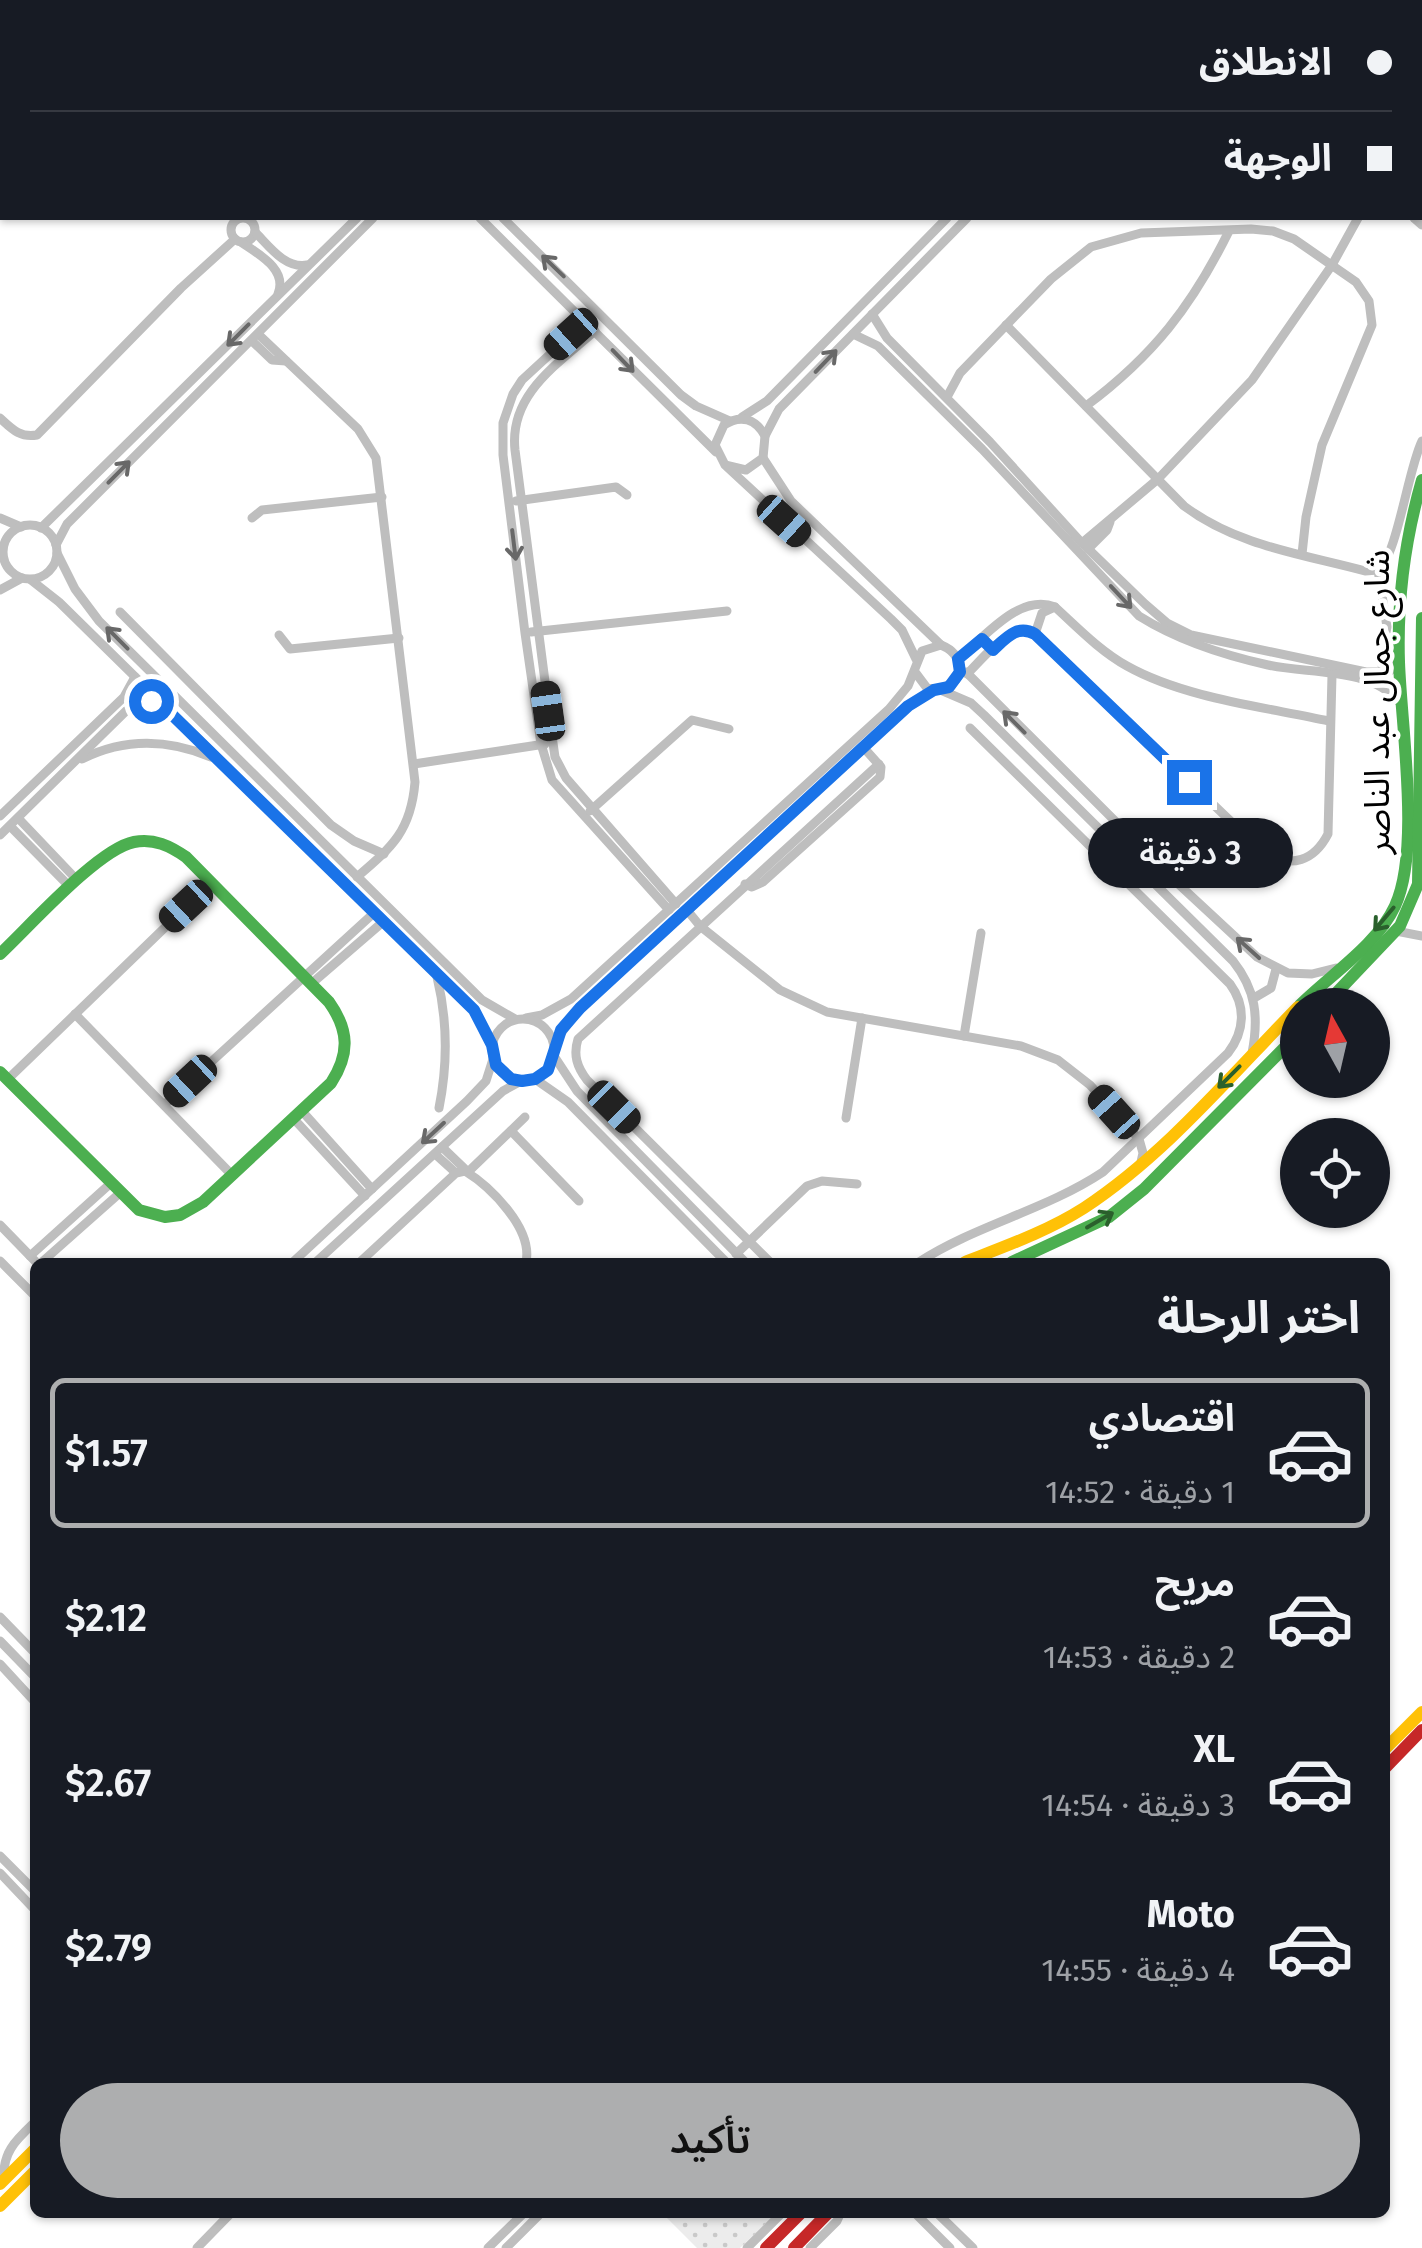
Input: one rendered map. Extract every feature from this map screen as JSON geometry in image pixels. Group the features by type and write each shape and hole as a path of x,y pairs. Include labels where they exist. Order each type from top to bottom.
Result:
{"main road":[{"name":"شارع جمال عبد الناصر","path":"1317,988 1386,920 1402,890 1406,852 1400,665 1403,559 1422,480"},
{"name":"شارع جمال عبد الناصر","path":"1341,988 1396,931 1418,884 1422,618"},
{"path":"0,954 105,854 120,844 155,840 172,846 211,883 340,1016 347,1051 342,1068 331,1083 191,1212 174,1218 156,1217 139,1210 4,1076"},
{"name":"شارع جمال عبد الناصر","path":"974,1258 1094,1202 1166,1141 1280,1025"},
{"path":"1021,1258 1109,1217 1144,1189 1280,1052"},
{"path":"1390,1744 1422,1712"},
{"path":"1390,1763 1422,1730"},
{"path":"2,2182 30,2154"},
{"path":"0,2206 30,2176"},
{"path":"766,2248 796,2218"},
{"path":"794,2248 823,2218"}],"street":[{"path":"240,220 231,231 271,264 282,285 277,296"},
{"path":"41,528 355,220"},
{"path":"0,590 49,572 76,515 371,220"},
{"path":"482,220 725,465 891,618 902,630 916,659"},
{"path":"504,220 681,395 696,406 734,420 754,422 766,436"},
{"path":"716,452 716,437 734,420 767,400 945,220"},
{"path":"965,220 778,410 766,436 763,458 770,474 790,501 959,661 967,674 1257,958 1276,969 1300,975 1336,968"},
{"path":"1087,551 1110,522 1252,380 1332,265 1357,220"},
{"path":"0,418 15,432 37,434 181,288 238,240 248,241 255,224 289,263 297,267 310,265"},
{"path":"946,397 960,372 1051,278 1091,247 1141,233 1251,228 1294,239 1363,291 1372,324 1322,444 1302,554"},
{"path":"1086,406 1151,352 1198,290 1230,231"},
{"path":"872,314 891,351 1087,551 1167,623 1191,635 1364,676 1402,706"},
{"path":"586,321 532,368 513,394 503,423 509,502 541,744 552,780 673,907"},
{"path":"1006,325 1184,506 1245,541 1365,571 1378,570 1389,557 1404,493 1422,441"},
{"path":"595,331 542,378 524,400 514,426 537,632 553,742 561,770 673,907"},
{"path":"853,334 891,351 930,380 1087,551 1116,595 1162,631 1270,666 1332,675 1364,676 1400,665"},
{"path":"255,338 272,360 286,361 368,442 376,458 414,764 413,805 406,826 384,854 356,877"},
{"path":"532,368 542,378"},
{"path":"930,380 960,372"},
{"path":"725,465 746,470 763,458"},
{"path":"509,502 616,488 627,495"},
{"path":"252,518 262,510 382,497"},
{"path":"0,518 21,527 41,528 51,535 76,588 99,621 482,1000 544,1026 554,1043 548,1070 503,1092 320,1258"},
{"path":"21,527 6,540 1,553 6,566 59,602 375,912 474,1010 492,1045 493,1059 481,1088 297,1258"},
{"path":"1378,570 1387,627 1380,661 1387,666 1400,665"},
{"path":"554,1043 570,1018 908,706 956,680 959,661 1022,606 1033,602 1055,607 1094,644 1143,674 1179,688 1329,721"},
{"path":"1035,634 1042,613 1055,607"},
{"path":"525,632 728,611"},
{"path":"120,612 331,825 384,854"},
{"path":"967,674 1012,632 1028,630 1035,634 1265,854 1294,863 1321,848 1328,834 1332,675"},
{"path":"279,635 290,649 399,638"},
{"path":"982,639 993,650"},
{"path":"492,1045 500,1029 520,1019 542,1016 571,1000 890,709 915,672 922,650 942,645"},
{"path":"1270,666 1275,654"},
{"path":"915,672 921,684 971,704 1242,972 1254,998 1257,1025 1252,1053"},
{"path":"0,816 124,697 135,677"},
{"path":"0,835 126,711 143,702 158,701"},
{"path":"584,816 692,720 728,729"},
{"path":"926,1258 970,1234 1081,1186 1139,1139 1228,1053 1238,1039 1242,1023 1235,990 970,728"},
{"path":"75,763 97,752 145,742 170,744 217,759"},
{"path":"414,764 553,742"},
{"path":"766,1258 587,1080 576,1061 578,1040 878,764 864,748"},
{"path":"1012,768 1024,755"},
{"path":"14,822 73,884"},
{"path":"294,834 304,824"},
{"path":"4,1076 75,1014 211,883"},
{"path":"1418,884 1422,898"},
{"path":"307,980 375,912"},
{"path":"683,913 692,926 700,926 802,1003 862,1018 1022,1046 1058,1060 1090,1085 1139,1139 1143,1152 1140,1164"},
{"path":"1178,932 1190,919"},
{"path":"164,1105 307,980 384,921"},
{"path":"1396,931 1422,936"},
{"path":"964,1036 981,932"},
{"path":"1254,998 1271,988 1276,969"},
{"path":"436,973 446,1040 439,1108"},
{"path":"75,1014 232,1175"},
{"path":"846,1118 862,1018"},
{"path":"554,1056 578,1091 740,1258"},
{"path":"493,1059 502,1074 522,1081"},
{"path":"535,1079 559,1092 722,1258"},
{"path":"297,1114 369,1193"},
{"path":"364,1258 456,1174 468,1172 525,1117"},
{"path":"511,1131 578,1200"},
{"path":"1139,1139 1155,1144 1166,1141"},
{"path":"438,1150 468,1172 514,1217 524,1235 526,1258"},
{"path":"438,1150 456,1174"},
{"path":"736,1254 807,1186 822,1181 857,1184"},
{"path":"38,1258 116,1188"},
{"path":"0,1226 34,1258"},
{"path":"0,1260 30,1291"},
{"path":"0,1617 30,1647"},
{"path":"0,1641 30,1672"},
{"path":"0,1664 30,1697"},
{"path":"0,1856 30,1886"},
{"path":"0,1874 30,1905"},
{"path":"2,2182 11,2146 30,2127"},
{"path":"197,2248 226,2218"},
{"path":"488,2248 519,2218"},
{"path":"506,2248 536,2218"},
{"path":"746,2248 777,2218"},
{"path":"810,2248 838,2218"},
{"path":"920,2218 950,2248"},
{"path":"942,2218 973,2248"}],"shaded area":[{"path":"667,2218 771,2218 740,2248 697,2248"}],"traffic: fast":[{"path":"1319,988 1377,934 1395,906 1403,882 1408,787 1399,616 1407,547 1422,480"},
{"path":"1341,988 1400,926 1418,884 1422,618"},
{"path":"0,954 102,859 134,842 155,842 186,857 329,1002 345,1042 342,1062 331,1083 203,1202 180,1215 165,1217 139,1210 0,1072"},
{"path":"1021,1258 1109,1217 1144,1189 1280,1052"}],"traffic: slow":[{"path":"975,1258 1056,1224 1114,1187 1196,1113 1280,1026"},
{"path":"1390,1744 1422,1712"},
{"path":"0,2184 30,2154"},
{"path":"0,2206 30,2176"}],"traffic: jam":[{"path":"1390,1763 1422,1730"},
{"path":"766,2248 796,2218"},
{"path":"794,2248 823,2218"}],"route":[{"path":"151,701 158,701 474,1010 502,1074 522,1081 535,1079 548,1070 554,1043 580,1008 908,706 934,690 949,687 960,672 958,659 982,639 993,650 1012,632 1028,630 1035,634 1189,782"}]}
